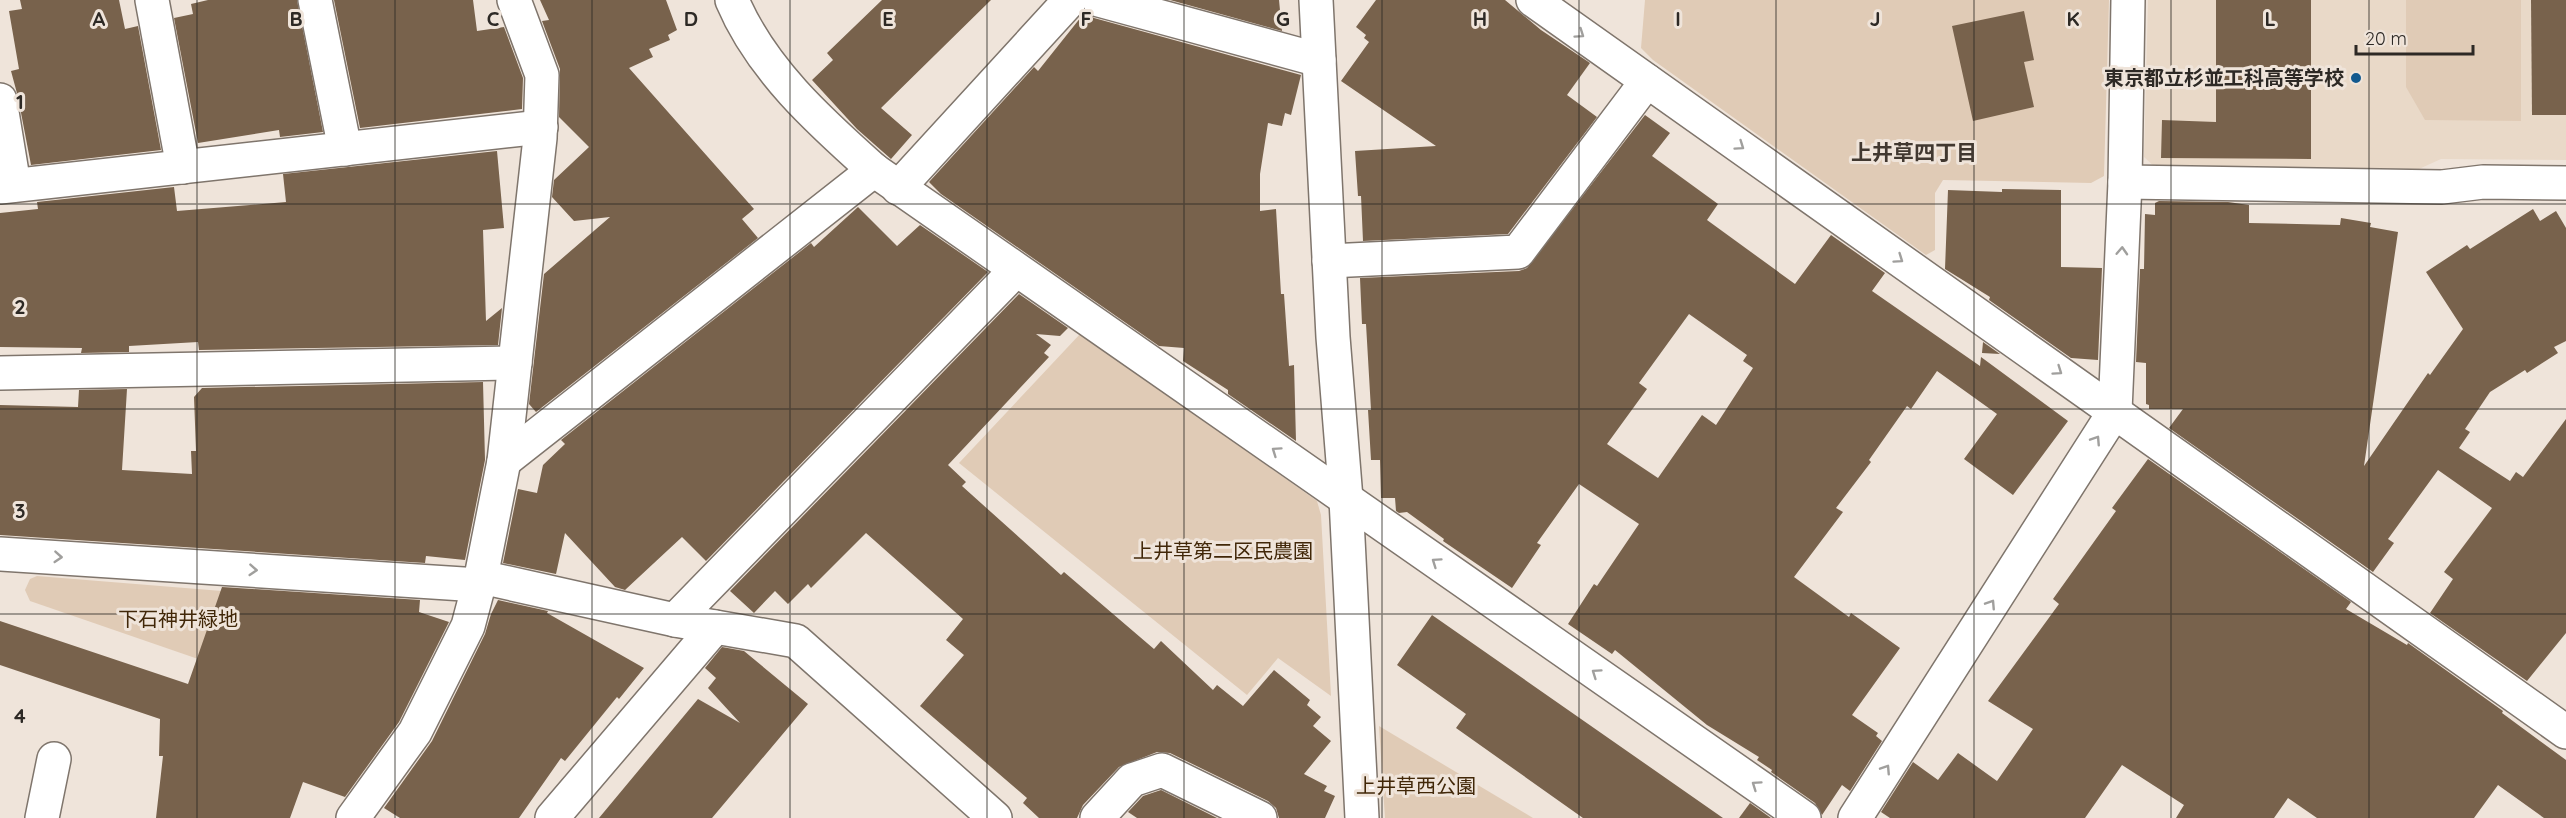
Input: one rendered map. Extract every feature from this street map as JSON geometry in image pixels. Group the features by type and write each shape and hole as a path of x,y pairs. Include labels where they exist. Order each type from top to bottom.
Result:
{"street":[{"path":"152,0 183,167"},
{"path":"315,0 345,149"},
{"path":"353,818 415,732 468,626 480,581 504,461 541,127 542,75 514,0"},
{"path":"732,0 744,28 804,107 886,179 1804,818"},
{"path":"504,461 886,179 1070,0"},
{"path":"1100,0 1319,60"},
{"path":"1316,0 1329,261 1346,499 1362,818"},
{"path":"1533,0 2566,732"},
{"path":"1855,818 2115,411 2125,182 2128,0"},
{"path":"1329,261 1518,252 1647,81"},
{"path":"0,100 7,186 541,127"},
{"path":"2125,182 2442,187 2483,182 2566,183"},
{"path":"675,620 1016,271"},
{"path":"0,373 515,363"},
{"path":"0,554 480,581 675,620 796,641 995,818"},
{"path":"552,818 715,627"},
{"path":"42,818 54,759"},
{"path":"1097,818 1132,780 1162,770 1260,818"}],"shaded area":[{"name":"東京都立杉並工科高等学校","path":"2148,0 2566,0 2566,160 2441,159 2419,169 2157,169 2144,157"}],"green space":[{"path":"1645,0 2109,0 2104,176 2091,183 1943,180 1935,193 1935,250 1926,255 1653,60 1641,48"},
{"path":"2406,0 2521,0 2521,121 2425,120 2406,87"},
{"name":"上井草第二区民農園","path":"1081,333 1317,501 1321,515 1331,696 1278,658 1247,695 959,463"},
{"name":"下石神井緑地","path":"37,576 222,591 201,660 30,601 25,590 30,579"},
{"name":"上井草西公園","path":"1379,726 1533,818 1385,818"}],"building":[{"path":"20,0 119,0 125,29 138,26 161,150 31,165 11,71 19,69 9,11 22,9"},
{"path":"208,0 297,0 323,132 280,137 279,130 198,143 174,18 193,14 191,4"},
{"path":"334,0 473,0 477,31 504,27 523,78 522,109 360,128"},
{"path":"540,0 666,0 677,30 668,35 670,40 649,49 653,57 629,68 754,209 742,219 758,238 536,412 529,404 544,274 610,217 574,221 552,197 554,180 589,147 559,117 560,69 542,21 549,20"},
{"path":"882,0 991,0 881,108 912,135 891,159 857,129 812,80 833,60 827,53"},
{"path":"1170,0 1279,0 1282,31"},
{"path":"1376,0 1505,0 1541,30 1590,63 1567,95 1597,117 1508,234 1363,241 1361,196 1358,196 1355,151 1436,146 1341,81 1369,42 1364,38 1366,35 1356,27"},
{"path":"2216,0 2311,0 2311,159 2161,158 2162,120 2216,122"},
{"path":"2531,0 2566,0 2566,115 2532,115"},
{"path":"2024,11 2034,60 2024,62 2034,107 1973,121 1952,26"},
{"path":"1085,12 1094,18 1301,75 1291,115 1285,113 1282,126 1268,123 1260,174 1260,211 1276,209 1281,294 1284,294 1289,366 1294,365 1296,441 1228,394 1228,390 1183,361 1184,348 1159,346 941,194 929,182 1034,67 1038,71"},
{"path":"1645,115 1670,133 1652,156 1718,204 1707,220 1795,284 1831,235 1885,273 1872,291 1980,366 1981,357 2068,421 2013,495 1964,459 1997,414 1937,371 1911,409 1907,406 1869,460 1871,462 1836,508 1843,512 1794,577 1849,617 1851,613 1900,648 1852,715 1878,733 1876,736 1882,741 1850,791 1842,785 1822,815 1815,803 1771,772 1772,770 1757,760 1759,757 1707,725 1615,650 1612,654 1568,624 1594,584 1597,586 1639,524 1579,484 1537,543 1541,545 1512,588 1443,541 1444,539 1407,512 1396,511 1395,498 1381,498 1380,460 1371,460 1368,410 1371,410 1366,324 1362,324 1360,278 1519,271 1527,268","holes":["1689,314 1747,355 1743,361 1753,368 1716,425 1702,415 1658,478 1607,444 1647,389 1639,383"]},
{"path":"497,151 504,228 483,230 486,321 502,308 498,345 199,350 198,342 129,346 129,352 81,353 82,348 0,347 0,213 38,209 37,202 174,187 177,211 286,202 283,174"},
{"path":"2002,189 2061,190 2061,267 2102,268 2098,360 2071,358 1989,300 1990,297 1945,269 1948,190 2002,192"},
{"path":"2159,201 2228,202 2249,205 2249,223 2340,225 2341,218 2371,223 2370,227 2398,232 2364,466 2428,373 2430,375 2463,329 2426,272 2467,245 2470,249 2533,209 2540,221 2556,211 2566,228 2566,341 2554,347 2558,353 2527,373 2525,370 2490,392 2465,429 2470,432 2459,448 2510,481 2516,472 2523,477 2566,419 2566,633 2527,681 2430,613 2453,579 2444,572 2492,508 2438,470 2388,539 2394,543 2373,572 2169,428 2183,409 2149,409 2149,405 2146,404 2146,363 2136,362 2140,269 2144,269 2145,214 2155,215 2155,203"},
{"path":"858,207 897,246 920,225 988,272 706,561 682,537 625,590 615,587 565,533 556,574 503,563 518,489 537,493 543,465 565,444 561,440 811,243 814,247"},
{"path":"1019,294 1068,328 1060,336 1036,334 1051,345 1044,353 1049,357 948,465 966,482 962,486 1061,575 1064,572 1154,649 1161,641 1213,690 1217,685 1243,706 1274,670 1310,700 1307,705 1321,717 1313,726 1331,741 1304,774 1327,786 1324,791 1335,796 1325,818 1279,818 1276,808 1268,801 1170,753 1157,752 1119,767 1083,805 1077,818 1039,818 1023,803 1027,798 920,706 964,655 946,640 963,619 866,533 811,588 808,584 788,604 775,591 754,613 730,591"},
{"path":"1983,342 2000,354 1982,353"},
{"path":"483,382 485,460 465,560 426,556 425,563 0,535 0,405 78,407 79,390 127,389 122,470 192,474 191,451 196,451 194,397 202,388"},
{"path":"2148,459 2351,602 2346,609 2407,645 2408,643 2503,711 2502,713 2566,760 2566,818 2544,818 2498,785 2474,818 2317,818 2288,798 2274,818 2176,818 2184,805 2122,765 2085,818 1890,818 1881,812 1913,762 1938,780 1958,753 1997,781 2033,729 1988,701 2059,604 2053,599 2116,511 2112,508"},
{"path":"222,587 420,600 419,612 449,622 399,722 345,797 303,782 290,818 156,818 163,756 159,756 160,719 0,665 0,621 188,684"},
{"path":"498,600 548,611 547,613 644,668 619,699 617,697 565,761 561,758 519,818 400,818 384,808 432,741 485,634"},
{"path":"1432,615 1723,818 1583,818 1456,728 1466,714 1397,665"},
{"path":"722,647 744,651 808,704 712,818 599,818 698,699 740,723 708,688 716,678 705,668"},
{"path":"1161,790 1217,818 1137,818 1128,812 1143,796"},
{"path":"1750,803 1771,818 1739,818"}],"place":[{"name":"東京都立杉並工科高等学校","path":"2356,78"}],"district":[{"name":"上井草四丁目","path":"1914,153"}]}
